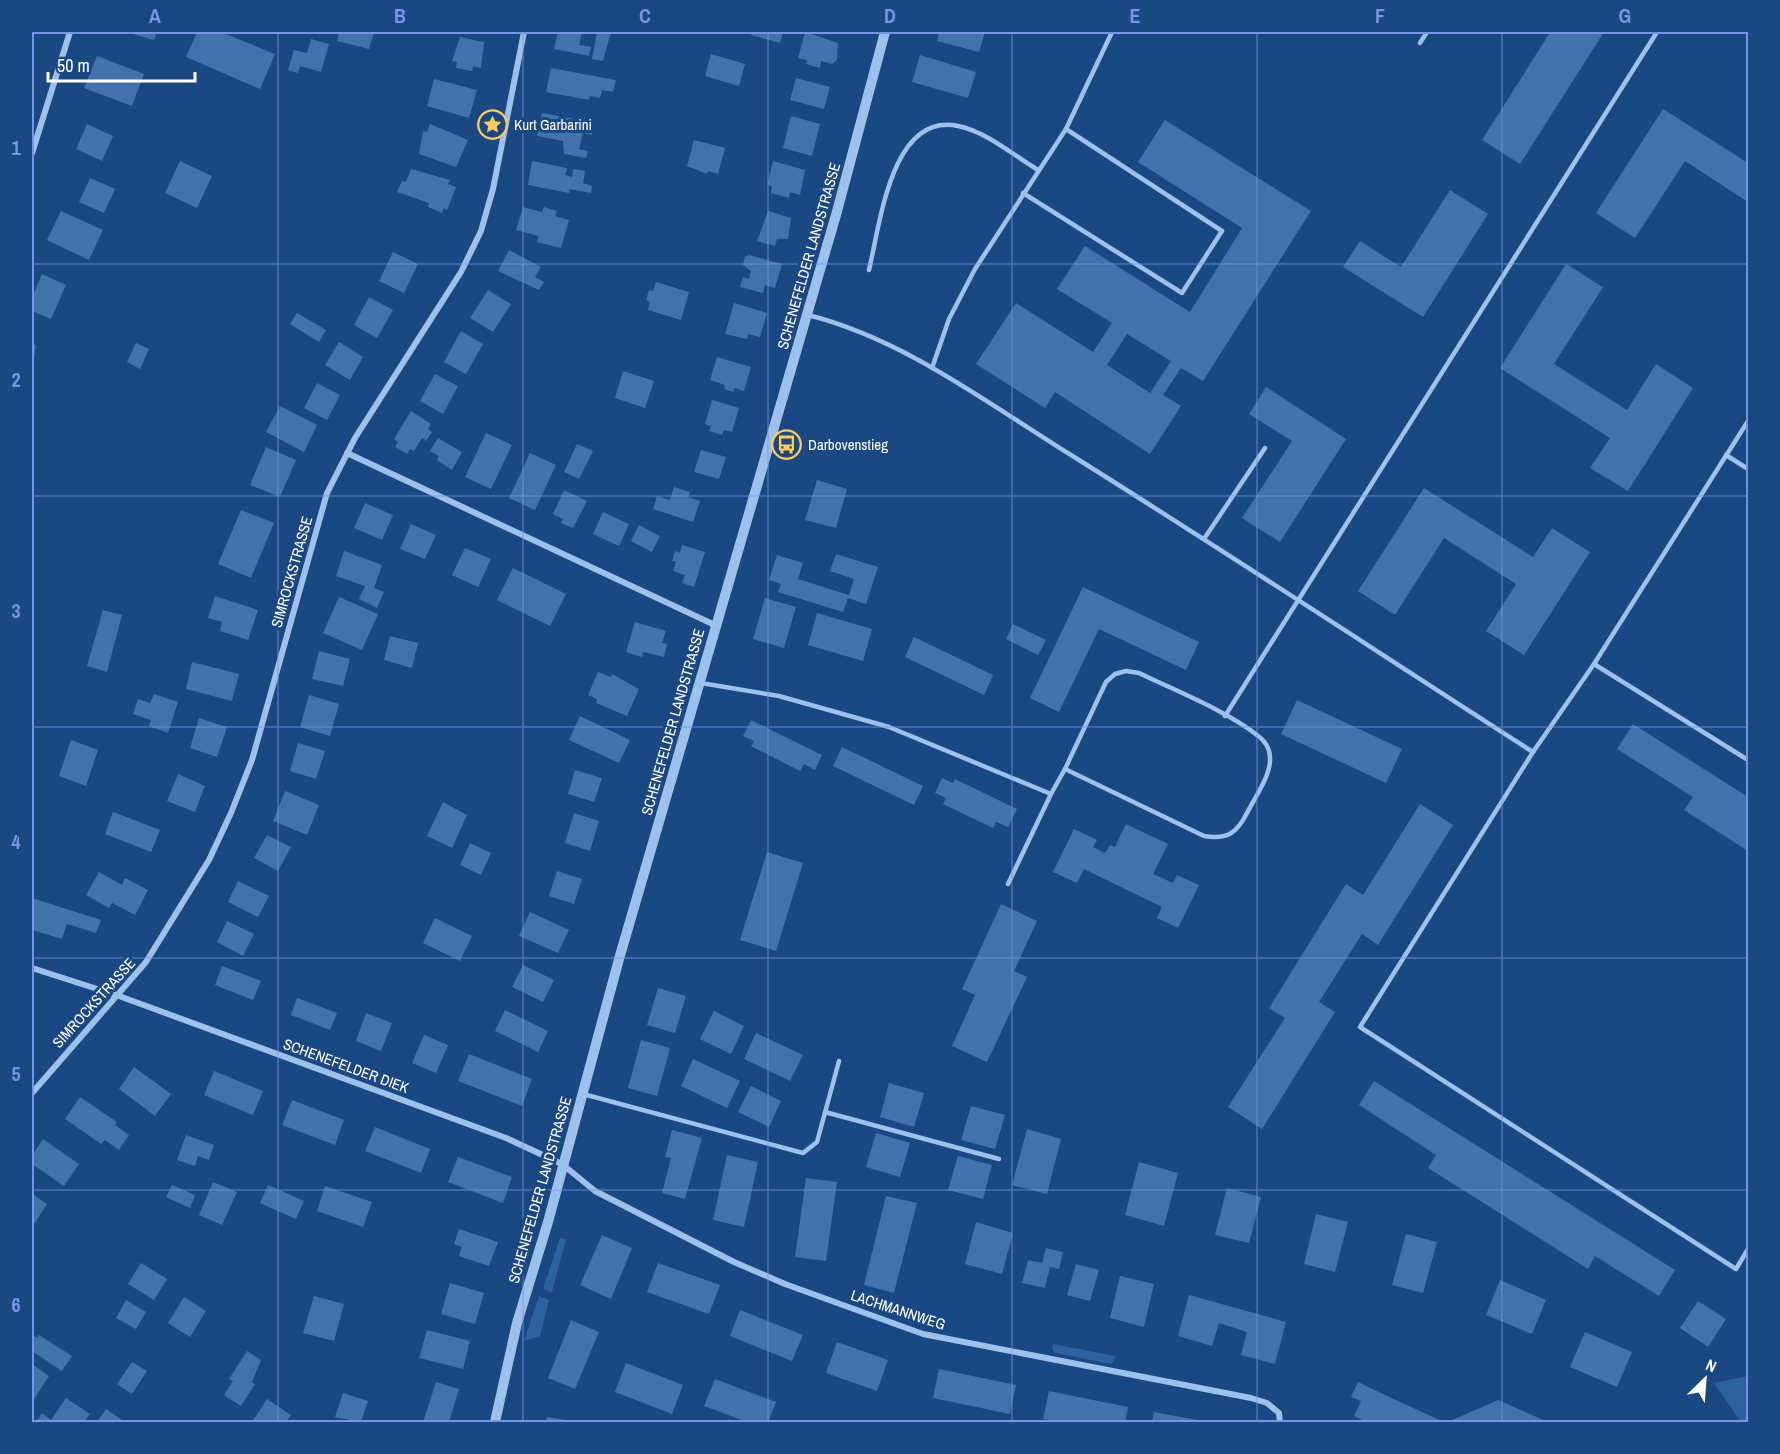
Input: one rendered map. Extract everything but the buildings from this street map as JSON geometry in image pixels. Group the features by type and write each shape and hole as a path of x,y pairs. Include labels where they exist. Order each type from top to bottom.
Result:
{"street":[{"path":"32,153 70,32"},
{"name":"SIMROCKSTRASSE","path":"32,1093 119,996 146,962 209,860 231,813 252,760 327,493 347,453 461,272 477,238 493,189 524,32"},
{"name":"SCHENEFELDER LANDSTRASSE","path":"495,1422 517,1323 546,1232 562,1164 619,959 808,315 885,32"},
{"path":"347,453 717,626"},
{"name":"SCHENEFELDER DIEK","path":"32,968 119,996 506,1138 562,1164"},
{"name":"LACHMANNWEG","path":"562,1164 595,1191 725,1257 785,1284 923,1334 1251,1398 1273,1408 1279,1413 1280,1422"}],"lane":[{"path":"932,368 948,319 975,268 1066,129 1112,32"},
{"path":"1420,43 1427,32"},
{"path":"1225,716 1657,32"},
{"path":"869,270 898,159 927,129 938,124 974,131 1038,170"},
{"path":"1023,193 1182,293 1222,231 1066,129"},
{"path":"808,315 855,328 932,368 1204,538 1533,752"},
{"path":"1749,421 1594,664 1533,752 1360,1027 1736,1269 1749,1249"},
{"path":"1204,538 1265,448"},
{"path":"1726,455 1749,469"},
{"path":"1594,664 1749,760"},
{"path":"1008,884 1106,682 1115,674 1126,670 1139,673 1225,716 1257,734 1267,744 1271,757 1268,769 1242,825 1232,835 1218,838 1204,836 1065,769"},
{"path":"701,683 779,696 890,727 1051,794"},
{"path":"583,1094 803,1153 817,1142 839,1061"},
{"path":"825,1113 999,1159"}],"shaded area":[{"path":"540,1172 544,1188 538,1209 532,1206"},
{"path":"560,1238 566,1239 552,1292 543,1289"},
{"path":"539,1296 549,1300 540,1336 524,1341"},
{"path":"1053,1344 1115,1356 1114,1361 1111,1364 1055,1353 1052,1349"},
{"path":"1748,1376 1748,1422 1741,1422 1714,1383"}],"place":[{"name":"Kurt Garbarini","path":"493,125"},
{"name":"Darbovenstieg","path":"787,445"}]}
